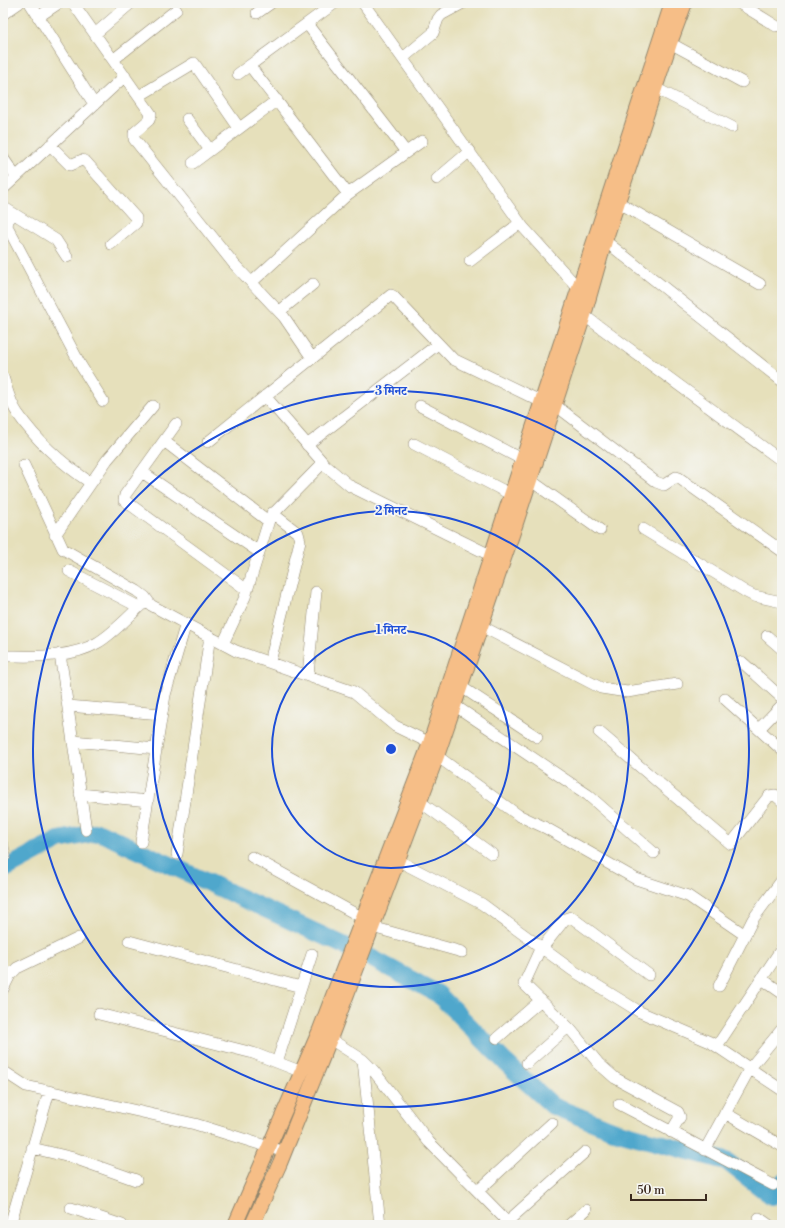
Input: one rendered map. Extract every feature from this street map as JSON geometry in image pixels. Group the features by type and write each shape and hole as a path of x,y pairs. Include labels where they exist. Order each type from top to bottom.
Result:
{"main road":[{"path":"365,929 397,860 437,756 530,480 548,404 579,311 672,3"},
{"path":"579,311 579,289 618,202 670,42 685,3"},
{"path":"252,1225 285,1152 330,1039 352,964 430,743 523,460 548,404"},
{"path":"237,1224 318,1032 352,964"}],"street":[{"path":"3,14 19,3"},
{"path":"30,3 94,104"},
{"path":"38,17 59,3"},
{"path":"73,3 151,114 151,117 134,133 134,139 234,264 280,312 312,358"},
{"path":"95,34 131,3"},
{"path":"257,14 271,3"},
{"path":"238,74 335,3"},
{"path":"364,3 520,223 579,289"},
{"path":"403,58 433,33 441,15 463,3"},
{"path":"739,3 776,26"},
{"path":"113,60 176,10"},
{"path":"308,24 406,152"},
{"path":"670,42 742,82"},
{"path":"138,96 194,62 239,128"},
{"path":"250,66 348,194"},
{"path":"3,189 125,76"},
{"path":"655,88 732,127"},
{"path":"192,163 277,100"},
{"path":"187,119 210,150"},
{"path":"252,282 348,194 422,141"},
{"path":"50,145 70,165 82,160 86,162 136,218 136,223 111,244"},
{"path":"437,179 470,151"},
{"path":"3,158 16,177"},
{"path":"618,202 760,284"},
{"path":"3,207 56,240 67,257"},
{"path":"14,214 8,220 7,226 81,366 103,401"},
{"path":"470,261 520,223"},
{"path":"601,238 782,381"},
{"path":"280,312 313,284"},
{"path":"208,442 391,295 453,359 548,404 656,482 664,485 676,477 679,478 782,550"},
{"path":"579,311 782,461"},
{"path":"307,445 438,344"},
{"path":"3,377 9,395 20,417 62,463 91,483"},
{"path":"265,396 323,463 350,486 492,556"},
{"path":"55,535 111,454 153,406"},
{"path":"420,406 523,460"},
{"path":"176,424 124,498 125,502 247,590"},
{"path":"164,442 270,517 298,533 300,541 270,662"},
{"path":"414,444 512,496"},
{"path":"223,644 247,590 270,517 323,463"},
{"path":"24,465 55,535 63,549 137,591 150,604 236,651 354,692 395,726 430,743"},
{"path":"142,472 259,552"},
{"path":"530,480 600,530"},
{"path":"643,529 746,592 754,596 782,602"},
{"path":"69,572 139,608"},
{"path":"308,675 316,592"},
{"path":"3,656 50,656 97,643 139,608 147,603 150,604"},
{"path":"142,842 161,714 165,695 186,624"},
{"path":"481,626 601,688 627,692 677,684"},
{"path":"177,854 210,636"},
{"path":"767,636 782,649"},
{"path":"60,654 86,830"},
{"path":"742,662 782,698"},
{"path":"460,686 537,737"},
{"path":"725,699 782,750"},
{"path":"454,705 588,795 654,853"},
{"path":"759,729 782,705"},
{"path":"68,706 161,714"},
{"path":"599,732 731,844 769,796 775,795 782,801"},
{"path":"73,741 156,749"},
{"path":"437,756 518,815 546,828 636,879 688,896 745,935"},
{"path":"80,794 148,801"},
{"path":"419,801 492,854"},
{"path":"252,857 365,929 462,952"},
{"path":"397,860 482,904 572,970 640,1012 717,1046 782,1090"},
{"path":"719,986 753,919 782,880"},
{"path":"649,975 571,917 565,918 542,947 524,984 568,1027 607,1072 615,1078 678,1112 680,1117 671,1132"},
{"path":"3,989 10,975 17,968 79,938"},
{"path":"128,941 301,987"},
{"path":"717,1046 782,948"},
{"path":"277,1062 312,954"},
{"path":"762,979 782,994"},
{"path":"497,1038 541,1000"},
{"path":"99,1014 253,1054 302,1072"},
{"path":"527,1063 568,1027"},
{"path":"705,1150 750,1068 782,1030"},
{"path":"318,1032 363,1060 373,1070 429,1142 510,1223 585,1152"},
{"path":"363,1060 380,1225"},
{"path":"3,1070 26,1086 195,1124 285,1152"},
{"path":"8,1221 49,1092"},
{"path":"619,1104 773,1185"},
{"path":"725,1113 782,1146"},
{"path":"478,1191 552,1123"},
{"path":"32,1148 74,1158 136,1180"},
{"path":"71,1208 122,1225"},
{"path":"568,1225 586,1210"},
{"path":"759,1218 769,1225"}],"waterway":[{"path":"3,870 59,840 99,832 371,958 438,994 505,1062 553,1106 615,1131 726,1161 772,1196 782,1183"}]}
